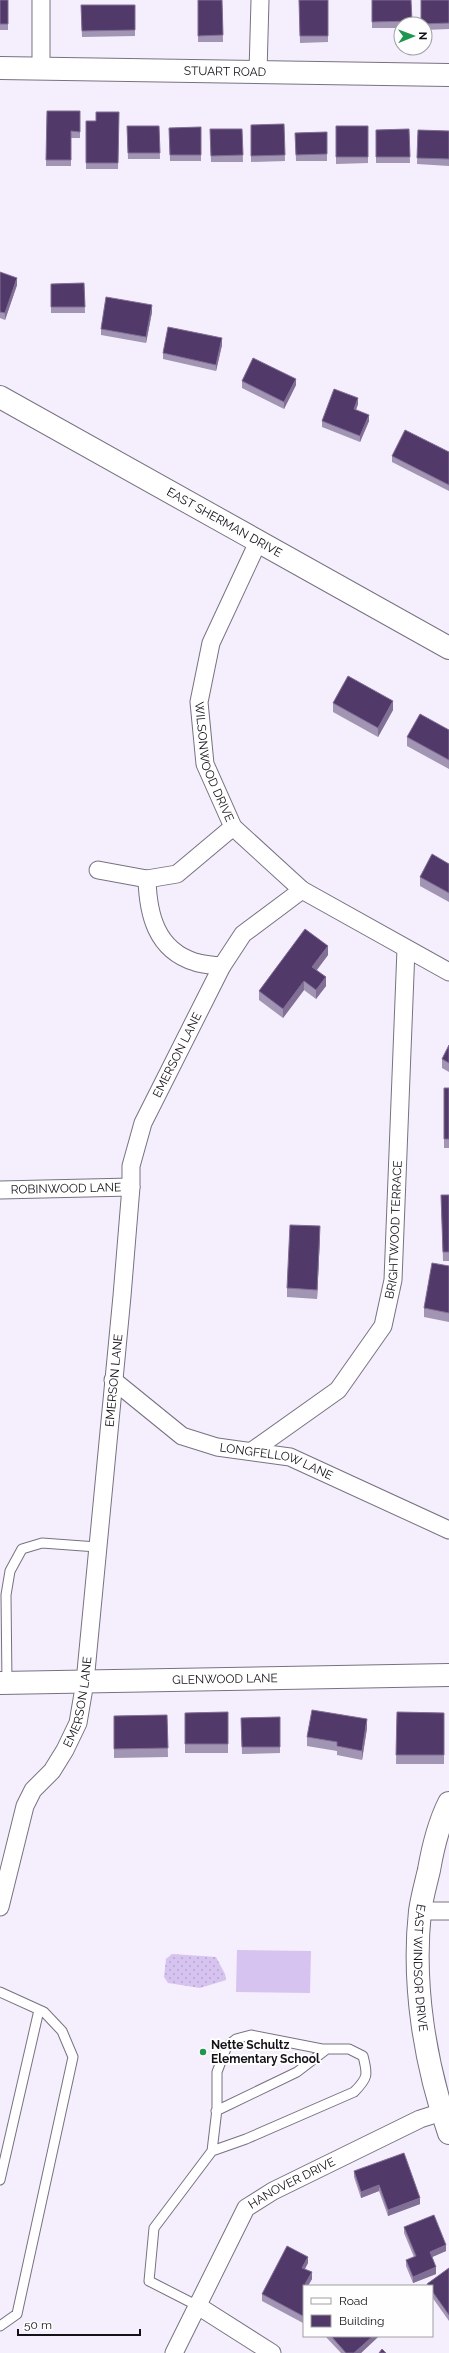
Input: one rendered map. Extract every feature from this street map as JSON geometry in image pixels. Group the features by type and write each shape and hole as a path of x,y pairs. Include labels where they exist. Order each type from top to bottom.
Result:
{"street":[{"path":"41,0 41,69"},
{"path":"258,72 260,0"},
{"name":"STUART ROAD","path":"0,68 449,75"},
{"name":"EAST SHERMAN DRIVE","path":"0,396 449,648"},
{"name":"WILSONWOOD DRIVE","path":"258,542 211,643 199,702 205,764 233,827 302,890 449,972"},
{"path":"98,870 147,879 177,874 233,827"},
{"path":"147,879 148,904 159,938 176,953 195,962 222,966"},
{"name":"EMERSON LANE","path":"1,1901 25,1806 33,1790 52,1771 65,1750 78,1723 85,1682 131,1186 131,1166 143,1122 222,966 243,934 302,890"},
{"name":"BRIGHTWOOD TERRACE","path":"252,1451 338,1390 383,1326 393,1280 406,949"},
{"name":"ROBINWOOD LANE","path":"0,1190 131,1186"},
{"name":"LONGFELLOW LANE","path":"113,1380 182,1436 217,1447 290,1457 449,1530"},
{"name":"GLENWOOD LANE","path":"3,1683 449,1675"},
{"name":"EAST WINDSOR DRIVE","path":"449,1803 443,1814 431,1859 420,1911 419,2002 442,2112 449,2133"},
{"path":"420,1911 449,1911"},
{"name":"HANOVER DRIVE","path":"174,2353 246,2208 273,2191 420,2119 442,2112"},
{"path":"198,2306 272,2353"}],"lane":[{"path":"3,1683 6,1595 10,1571 22,1549 42,1544 97,1547"},
{"path":"0,1992 44,2012 62,2031 73,2057 17,2314 0,2326"},
{"path":"0,2180 39,2010"},
{"path":"198,2306 149,2281 154,2228 212,2151 216,2111 217,2072 227,2046 236,2039 251,2035 270,2038 294,2045 327,2049 349,2048 363,2056 367,2070 365,2081 354,2092 246,2139 212,2151"},
{"path":"216,2111 297,2072 327,2049"}],"shaded area":[{"path":"237,1950 311,1951 310,1993 236,1992"},
{"path":"172,1954 216,1957 225,1974 226,1980 200,1988 168,1983 164,1977 166,1959"}],"building":[{"path":"0,0 8,0 8,24 0,24"},
{"path":"198,0 222,0 223,35 198,36"},
{"path":"299,0 328,0 328,36 300,36"},
{"path":"372,0 411,0 412,16 393,16 393,21 372,22"},
{"path":"421,0 449,0 449,23 433,24 433,16 421,16"},
{"path":"81,5 135,5 135,30 82,31"},
{"path":"47,111 80,111 80,132 71,131 71,160 46,160"},
{"path":"96,112 119,112 118,163 86,163 86,121 96,121"},
{"path":"284,124 285,155 251,156 251,125"},
{"path":"127,126 159,126 160,153 128,153"},
{"path":"336,126 368,126 368,157 336,157"},
{"path":"201,127 201,155 170,155 169,128"},
{"path":"210,129 242,129 243,155 211,156"},
{"path":"409,129 410,157 376,157 376,130"},
{"path":"418,130 449,131 449,159 417,158"},
{"path":"327,132 327,154 296,155 295,133"},
{"path":"0,272 17,278 5,313 0,312"},
{"path":"84,283 85,307 51,307 51,284"},
{"path":"106,297 152,305 146,337 101,329"},
{"path":"168,327 222,338 216,365 163,353"},
{"path":"253,358 296,379 284,402 242,381"},
{"path":"334,389 358,398 354,409 369,415 360,436 322,421"},
{"path":"405,430 449,452 449,485 392,456"},
{"path":"348,676 393,701 378,728 333,703"},
{"path":"420,714 449,730 449,760 407,737"},
{"path":"432,854 449,864 449,893 420,877"},
{"path":"305,929 328,946 312,967 326,977 316,990 304,981 283,1009 259,991"},
{"path":"449,1045 449,1063 442,1059"},
{"path":"444,1088 449,1088 449,1139 444,1139"},
{"path":"441,1195 449,1195 449,1252 443,1252"},
{"path":"290,1225 320,1226 317,1290 287,1288"},
{"path":"432,1263 449,1266 449,1313 424,1308"},
{"path":"312,1710 367,1719 362,1751 337,1746 337,1742 307,1737"},
{"path":"228,1712 228,1744 185,1744 185,1713"},
{"path":"397,1712 444,1713 444,1755 396,1755"},
{"path":"167,1715 168,1748 114,1749 114,1716"},
{"path":"280,1717 280,1747 242,1747 241,1718"},
{"path":"404,2153 420,2198 388,2210 379,2185 361,2192 354,2171"},
{"path":"434,2215 446,2245 430,2252 436,2267 413,2277 406,2260 416,2256 404,2227"},
{"path":"287,2246 308,2257 302,2268 312,2272 305,2284 307,2285 303,2285 303,2316 262,2294"},
{"path":"449,2268 449,2315 433,2292 433,2285 427,2284"},
{"path":"332,2337 372,2337 354,2353 346,2353"},
{"path":"382,2349 386,2353 379,2353"}],"place":[{"name":"Nette Schultz Elementary School","path":"203,2052"}]}
